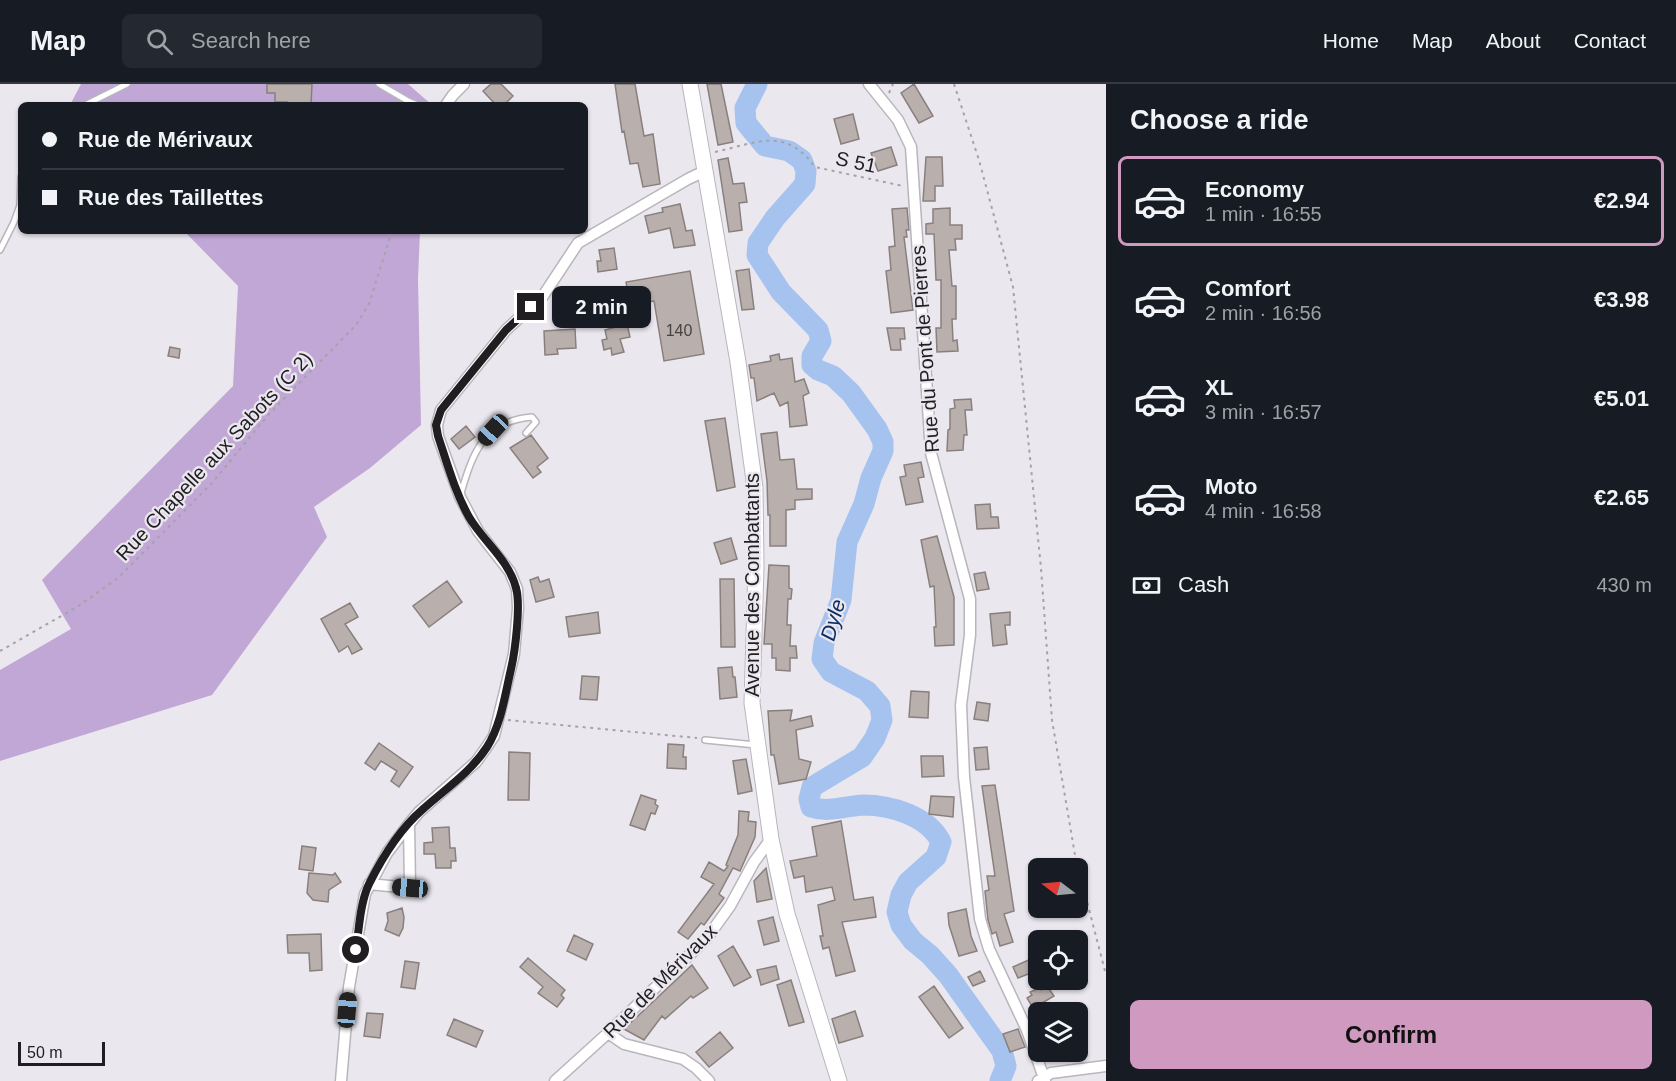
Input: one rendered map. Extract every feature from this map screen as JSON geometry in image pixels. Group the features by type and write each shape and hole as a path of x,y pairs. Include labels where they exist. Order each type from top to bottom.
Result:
{"main road":[{"name":"Avenue des Combattants","path":"690,84 738,362 755,488 756,566 752,703 771,839 787,914 839,1081"}],"street":[{"path":"449,102 464,84"},
{"name":"Rue du Pont de Pierres","path":"869,84 898,120 911,147 931,453 970,599 970,635 961,705 964,777 980,919 989,949 1022,1019 1042,1079"},
{"path":"341,1081 349,987 369,884 387,853 419,812 477,762 494,736 514,654 518,608 517,589 510,572 478,531 460,497 438,436 438,417 450,398 506,330 543,296 578,243 688,179 703,163"},
{"path":"369,884 410,888 409,824"},
{"name":"Rue de Mérivaux","path":"555,1081 706,938 725,914 754,862 771,839"},
{"path":"608,1033 624,1044 683,1059 709,1081"},
{"path":"1042,1079 1051,1073 1106,1066"}],"lane":[{"path":"91,102 127,84"},
{"path":"379,84 410,102"},
{"path":"0,250 18,211"},
{"path":"460,497 471,459 493,430 515,418 532,417 536,422 526,433"},
{"path":"705,740 758,745"}],"path":[{"path":"954,84 979,160 1013,286 1041,568 1052,720 1076,855 1106,975"},
{"name":"S 51","path":"703,163 765,139 782,141 796,147 815,167 914,189"},
{"name":"Rue Chapelle aux Sabots (C 2)","path":"0,651 77,607 118,578 211,484 270,413 356,325 369,304 391,234"},
{"path":"498,719 705,740"}],"shaded area":[{"path":"81,84 408,84 429,102 72,102"},
{"path":"187,234 420,234 418,279 421,425 370,468 314,507 327,537 212,695 0,761 0,670 71,629 42,580 233,386 238,286"}],"building":[{"path":"267,84 312,84 311,102 275,102 275,93 267,93"},
{"path":"491,84 501,84 513,96 507,102 493,102 483,91"},
{"path":"615,84 635,84 644,136 653,134 660,184 643,187 638,163 630,164 624,131 622,132"},
{"path":"707,84 721,84 733,142 718,145"},
{"path":"914,84 933,116 919,123 901,93"},
{"path":"853,114 859,139 841,144 834,119"},
{"path":"891,147 897,165 878,171 871,153"},
{"path":"926,157 942,157 943,186 935,186 935,201 923,201"},
{"path":"728,158 733,184 744,183 747,202 739,203 742,230 729,232 718,160"},
{"path":"680,204 686,231 692,230 695,245 674,248 670,228 649,233 645,216 663,212 662,208"},
{"path":"907,208 909,230 906,230 907,237 904,237 913,310 891,313 886,271 891,270 889,247 895,246 892,209"},
{"path":"950,208 950,225 962,225 962,239 955,239 956,250 949,250 952,286 956,286 956,319 952,319 953,341 957,340 958,351 937,352 936,328 941,328 941,280 936,280 934,234 926,234 926,224 933,223 933,209"},
{"path":"614,248 617,269 598,272 597,261 601,261 599,250"},
{"path":"749,269 754,309 742,310 736,271"},
{"path":"690,271 704,354 664,361 654,301 630,305 626,282"},
{"path":"627,324 630,337 620,339 624,352 612,355 611,348 604,350 602,340 607,339 605,330"},
{"path":"887,328 904,328 905,339 900,339 901,350 891,350"},
{"path":"575,329 576,348 557,349 558,354 545,355 544,331"},
{"path":"170,347 180,349 179,358 168,356"},
{"path":"779,354 780,360 792,358 795,382 804,379 809,393 803,396 807,425 790,427 788,402 780,406 774,393 757,401 754,378 751,378 749,365 771,361 770,356"},
{"path":"971,399 972,410 965,410 967,435 964,435 963,450 947,451 950,409 955,408 954,400"},
{"path":"725,418 735,487 717,491 705,421"},
{"path":"466,426 475,437 459,449 451,439"},
{"path":"777,432 780,460 794,459 797,489 812,489 812,499 795,500 795,509 786,510 786,546 770,546 770,515 768,515 767,481 761,434"},
{"path":"531,435 548,458 537,467 541,472 533,478 510,448"},
{"path":"921,462 924,477 918,478 923,502 906,505 900,477 906,476 904,465"},
{"path":"990,504 991,517 998,517 999,528 977,529 975,505"},
{"path":"937,536 954,597 954,645 935,646 934,586 930,587 921,540"},
{"path":"731,538 737,559 721,564 714,543"},
{"path":"769,565 789,566 789,588 792,589 791,599 788,599 787,625 791,625 790,646 796,646 797,658 790,658 790,671 776,670 776,658 772,658 772,644 764,644"},
{"path":"985,572 989,589 977,591 974,574"},
{"path":"538,577 540,582 549,579 554,597 536,602 530,580"},
{"path":"720,579 734,579 735,647 721,647"},
{"path":"447,581 462,602 429,627 413,606"},
{"path":"350,603 358,617 345,624 362,649 352,654 348,646 339,652 321,619"},
{"path":"598,612 600,633 569,637 566,617"},
{"path":"1010,612 1010,625 1005,625 1007,644 993,646 990,614"},
{"path":"732,667 737,697 720,699 718,668"},
{"path":"582,676 599,677 597,700 580,699"},
{"path":"911,691 929,692 928,718 909,717"},
{"path":"977,702 990,704 988,721 974,719"},
{"path":"792,710 790,721 811,716 813,726 796,730 799,759 811,762 806,779 779,784 774,755 771,755 768,711"},
{"path":"379,743 413,767 399,787 391,781 397,771 381,761 375,770 365,763"},
{"path":"668,744 684,745 683,757 686,757 686,769 667,768"},
{"path":"987,747 989,769 976,770 974,748"},
{"path":"509,752 530,753 529,800 508,800"},
{"path":"921,756 943,756 944,776 922,777"},
{"path":"746,759 752,791 738,794 733,761"},
{"path":"995,785 1014,911 1004,914 1013,942 1000,946 996,932 992,934 988,920 985,891 989,890 987,876 995,876 982,786"},
{"path":"641,795 656,800 655,804 658,806 655,814 651,813 645,830 630,825"},
{"path":"931,796 954,797 953,817 929,814"},
{"path":"739,811 749,812 748,821 756,822 755,837 740,871 733,868 719,894 724,898 704,925 701,923 688,939 678,932 714,884 701,877 709,862 724,871 728,866 726,865 738,835"},
{"path":"841,821 854,900 873,897 876,917 842,922 855,971 836,976 829,947 823,949 818,905 835,900 832,887 806,892 804,876 794,878 790,861 817,856 812,827"},
{"path":"449,827 450,848 455,848 456,861 451,861 451,868 436,868 435,854 424,854 424,843 433,842 432,828"},
{"path":"302,846 316,848 313,871 299,869"},
{"path":"766,868 772,899 757,902 754,881"},
{"path":"309,873 333,875 335,873 341,882 329,890 328,902 313,900 307,893"},
{"path":"402,908 403,928 399,936 385,930 388,921 387,913"},
{"path":"966,909 971,936 977,951 959,956 949,925 948,913"},
{"path":"773,917 779,941 764,945 758,921"},
{"path":"321,934 322,970 310,971 309,953 288,953 287,935"},
{"path":"574,935 593,944 586,960 567,951"},
{"path":"733,946 751,977 734,986 718,956"},
{"path":"528,958 565,990 561,995 564,998 557,1007 538,993 543,987 520,967"},
{"path":"1028,960 1028,974 1018,978 1013,967"},
{"path":"405,961 419,963 415,989 401,987"},
{"path":"692,965 708,988 693,998 691,996 665,1019 662,1016 644,1040 624,1029"},
{"path":"776,966 779,979 761,985 757,970"},
{"path":"980,971 985,981 973,986 968,977"},
{"path":"791,980 804,1022 789,1026 777,985"},
{"path":"934,986 963,1028 949,1038 919,997"},
{"path":"1050,990 1054,996 1044,1002 1029,1002 1027,998 1032,995 1030,992"},
{"path":"855,1011 863,1036 839,1043 832,1019"},
{"path":"367,1013 383,1014 380,1038 364,1036"},
{"path":"454,1019 483,1031 476,1047 447,1035"},
{"path":"1018,1029 1025,1047 1010,1052 1003,1034"},
{"path":"720,1032 733,1048 709,1067 696,1052"}],"waterway":[{"name":"Dyle","path":"757,84 745,108 746,123 765,146 789,151 802,160 806,171 805,184 775,218 758,243 757,255 781,292 818,330 821,341 812,356 812,365 833,376 851,393 877,429 883,442 883,451 871,478 864,504 847,542 841,600 824,643 822,659 831,672 867,691 880,706 882,720 875,738 862,757 812,787 809,799 811,807 818,809 863,805 897,810 918,819 935,833 941,842 936,857 908,882 901,895 897,912 901,925 913,941 930,955 948,975 1002,1051 1006,1066 1000,1081"}],"route":[{"path":"356,950 365,894 387,853 419,812 477,762 494,736 514,654 518,608 517,589 501,558 467,514 436,425 441,410 450,398 506,330 531,307"}]}
